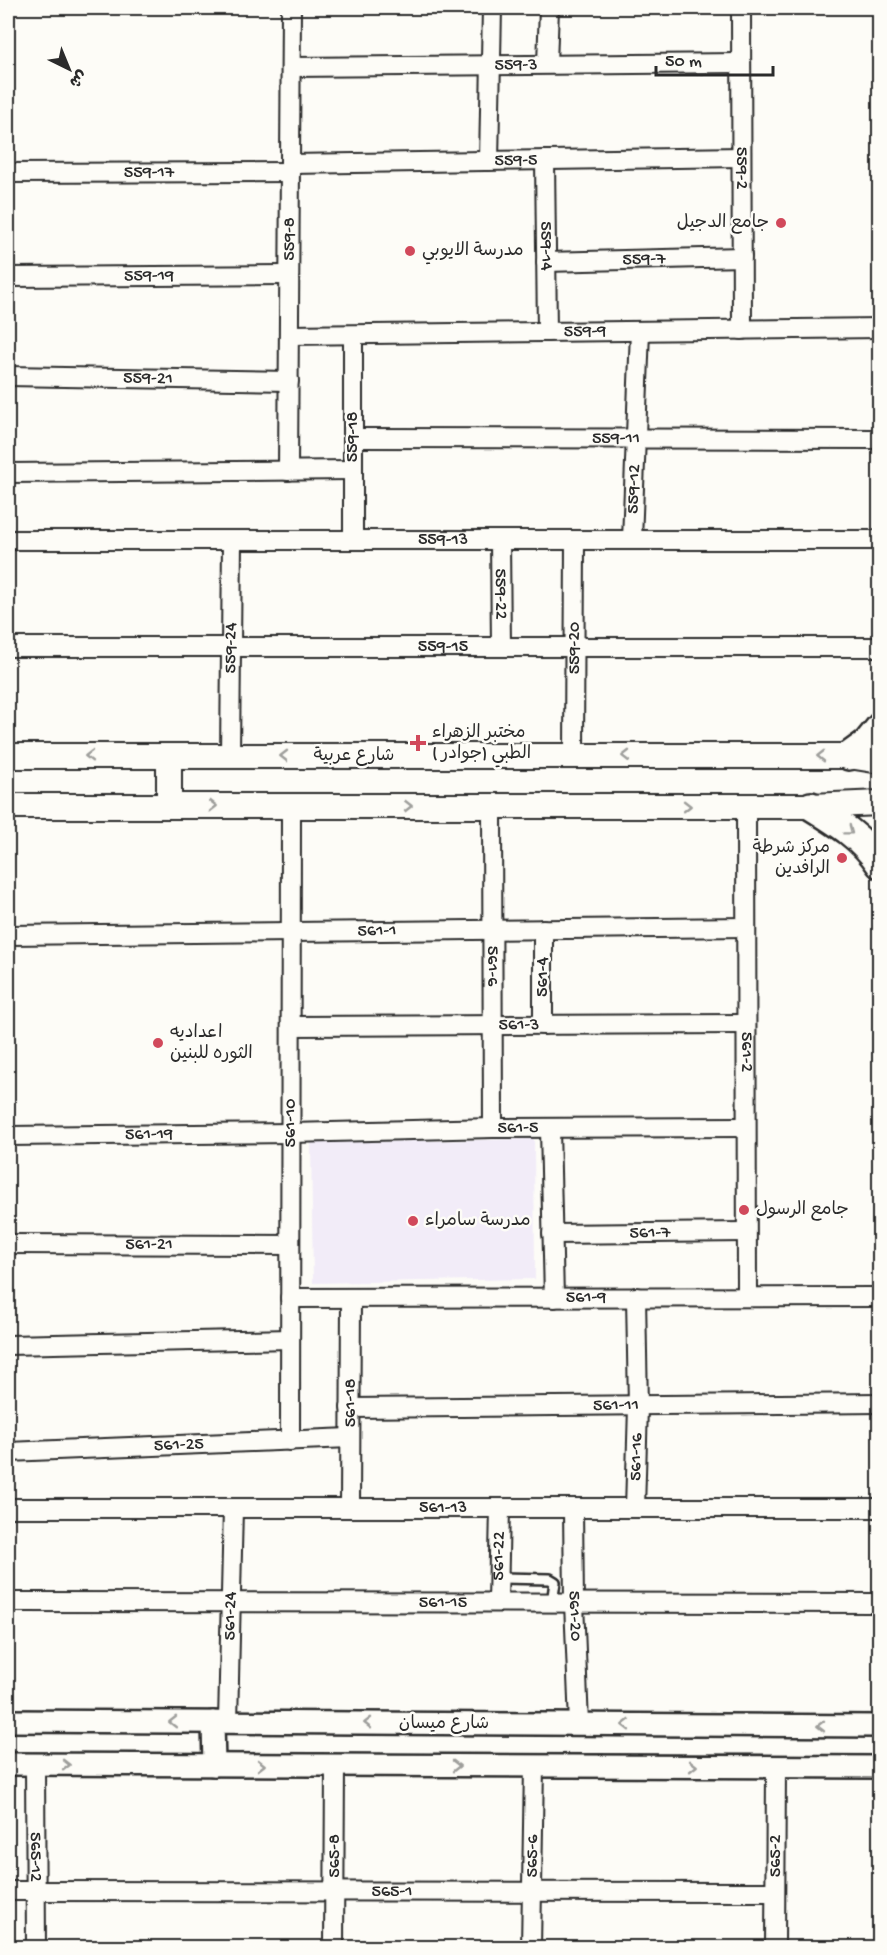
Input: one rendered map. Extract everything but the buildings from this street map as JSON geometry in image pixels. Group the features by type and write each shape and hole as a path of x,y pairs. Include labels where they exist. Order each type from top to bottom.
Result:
{"main road":[{"path":"849,756 867,743 879,727"},
{"name":"شارع عربية","path":"8,756 849,756 879,760"},
{"path":"169,756 169,806"},
{"path":"8,806 811,806 879,803"},
{"path":"811,806 855,835 872,852 879,864"}],"street":[{"name":"559-8","path":"288,471 291,8"},
{"path":"489,161 492,8"},
{"path":"547,64 549,8"},
{"name":"559-2","path":"741,8 742,330"},
{"name":"559-3","path":"291,67 741,63"},
{"name":"559-5","path":"290,168 489,161 741,157"},
{"name":"559-14","path":"545,160 547,332"},
{"name":"559-17","path":"8,173 290,168"},
{"name":"559-7","path":"546,262 742,257"},
{"name":"559-19","path":"8,277 289,275"},
{"name":"559-9","path":"289,335 879,328"},
{"name":"559-12","path":"632,540 640,331"},
{"name":"559-18","path":"353,335 353,540"},
{"name":"559-21","path":"8,376 289,381"},
{"name":"559-11","path":"354,438 879,439"},
{"path":"8,473 353,470"},
{"name":"559-13","path":"8,540 879,540"},
{"name":"559-24","path":"230,756 232,540"},
{"name":"559-22","path":"500,540 501,647"},
{"name":"559-20","path":"574,756 575,540"},
{"name":"559-15","path":"8,647 879,647"},
{"name":"561-10","path":"290,1441 291,806"},
{"name":"561-6","path":"492,806 493,1128"},
{"name":"561-2","path":"746,806 747,1297"},
{"name":"561-1","path":"8,935 746,927"},
{"name":"561-4","path":"543,929 543,1025"},
{"name":"561-3","path":"291,1026 746,1024"},
{"name":"561-5","path":"291,1133 493,1128 746,1126"},
{"path":"550,1129 554,1298"},
{"name":"561-19","path":"8,1136 291,1133"},
{"name":"561-7","path":"552,1234 747,1232"},
{"name":"561-21","path":"8,1244 290,1245"},
{"name":"561-9","path":"290,1298 879,1296"},
{"name":"561-16","path":"635,1508 638,1407 636,1297"},
{"name":"561-18","path":"350,1508 351,1298"},
{"path":"8,1345 290,1340"},
{"name":"561-11","path":"350,1408 879,1403"},
{"name":"561-25","path":"8,1452 350,1438"},
{"name":"561-13","path":"8,1508 879,1508"},
{"name":"561-24","path":"221,1722 231,1602 233,1508"},
{"name":"561-22","path":"498,1602 500,1508"},
{"name":"561-20","path":"573,1508 579,1724"},
{"name":"561-15","path":"8,1602 879,1603"},
{"name":"شارع ميسان","path":"8,1721 879,1726"},
{"path":"214,1765 221,1722"},
{"path":"8,1764 879,1767"},
{"name":"565-12","path":"35,1764 36,1947"},
{"name":"565-8","path":"334,1765 334,1947"},
{"name":"565-6","path":"531,1947 534,1766"},
{"name":"565-2","path":"775,1947 776,1766"},
{"name":"565-1","path":"8,1891 775,1892"}],"lane":[{"path":"499,1578 550,1578 555,1582 552,1603"}],"shaded area":[{"path":"534,1139 535,1279 313,1283 311,1143"}],"place":[{"name":"جامع الدجيل","path":"781,223"},
{"name":"مدرسة الايوبي","path":"410,251"},
{"name":"مختبر الزهراء الطبي (جوادر )","path":"418,743"},
{"name":"مركز شرطة الرافدين","path":"842,858"},
{"name":"اعداديه الثوره للبنين","path":"158,1043"},
{"name":"جامع الرسول","path":"744,1210"},
{"name":"مدرسة سامراء","path":"413,1221"}]}
